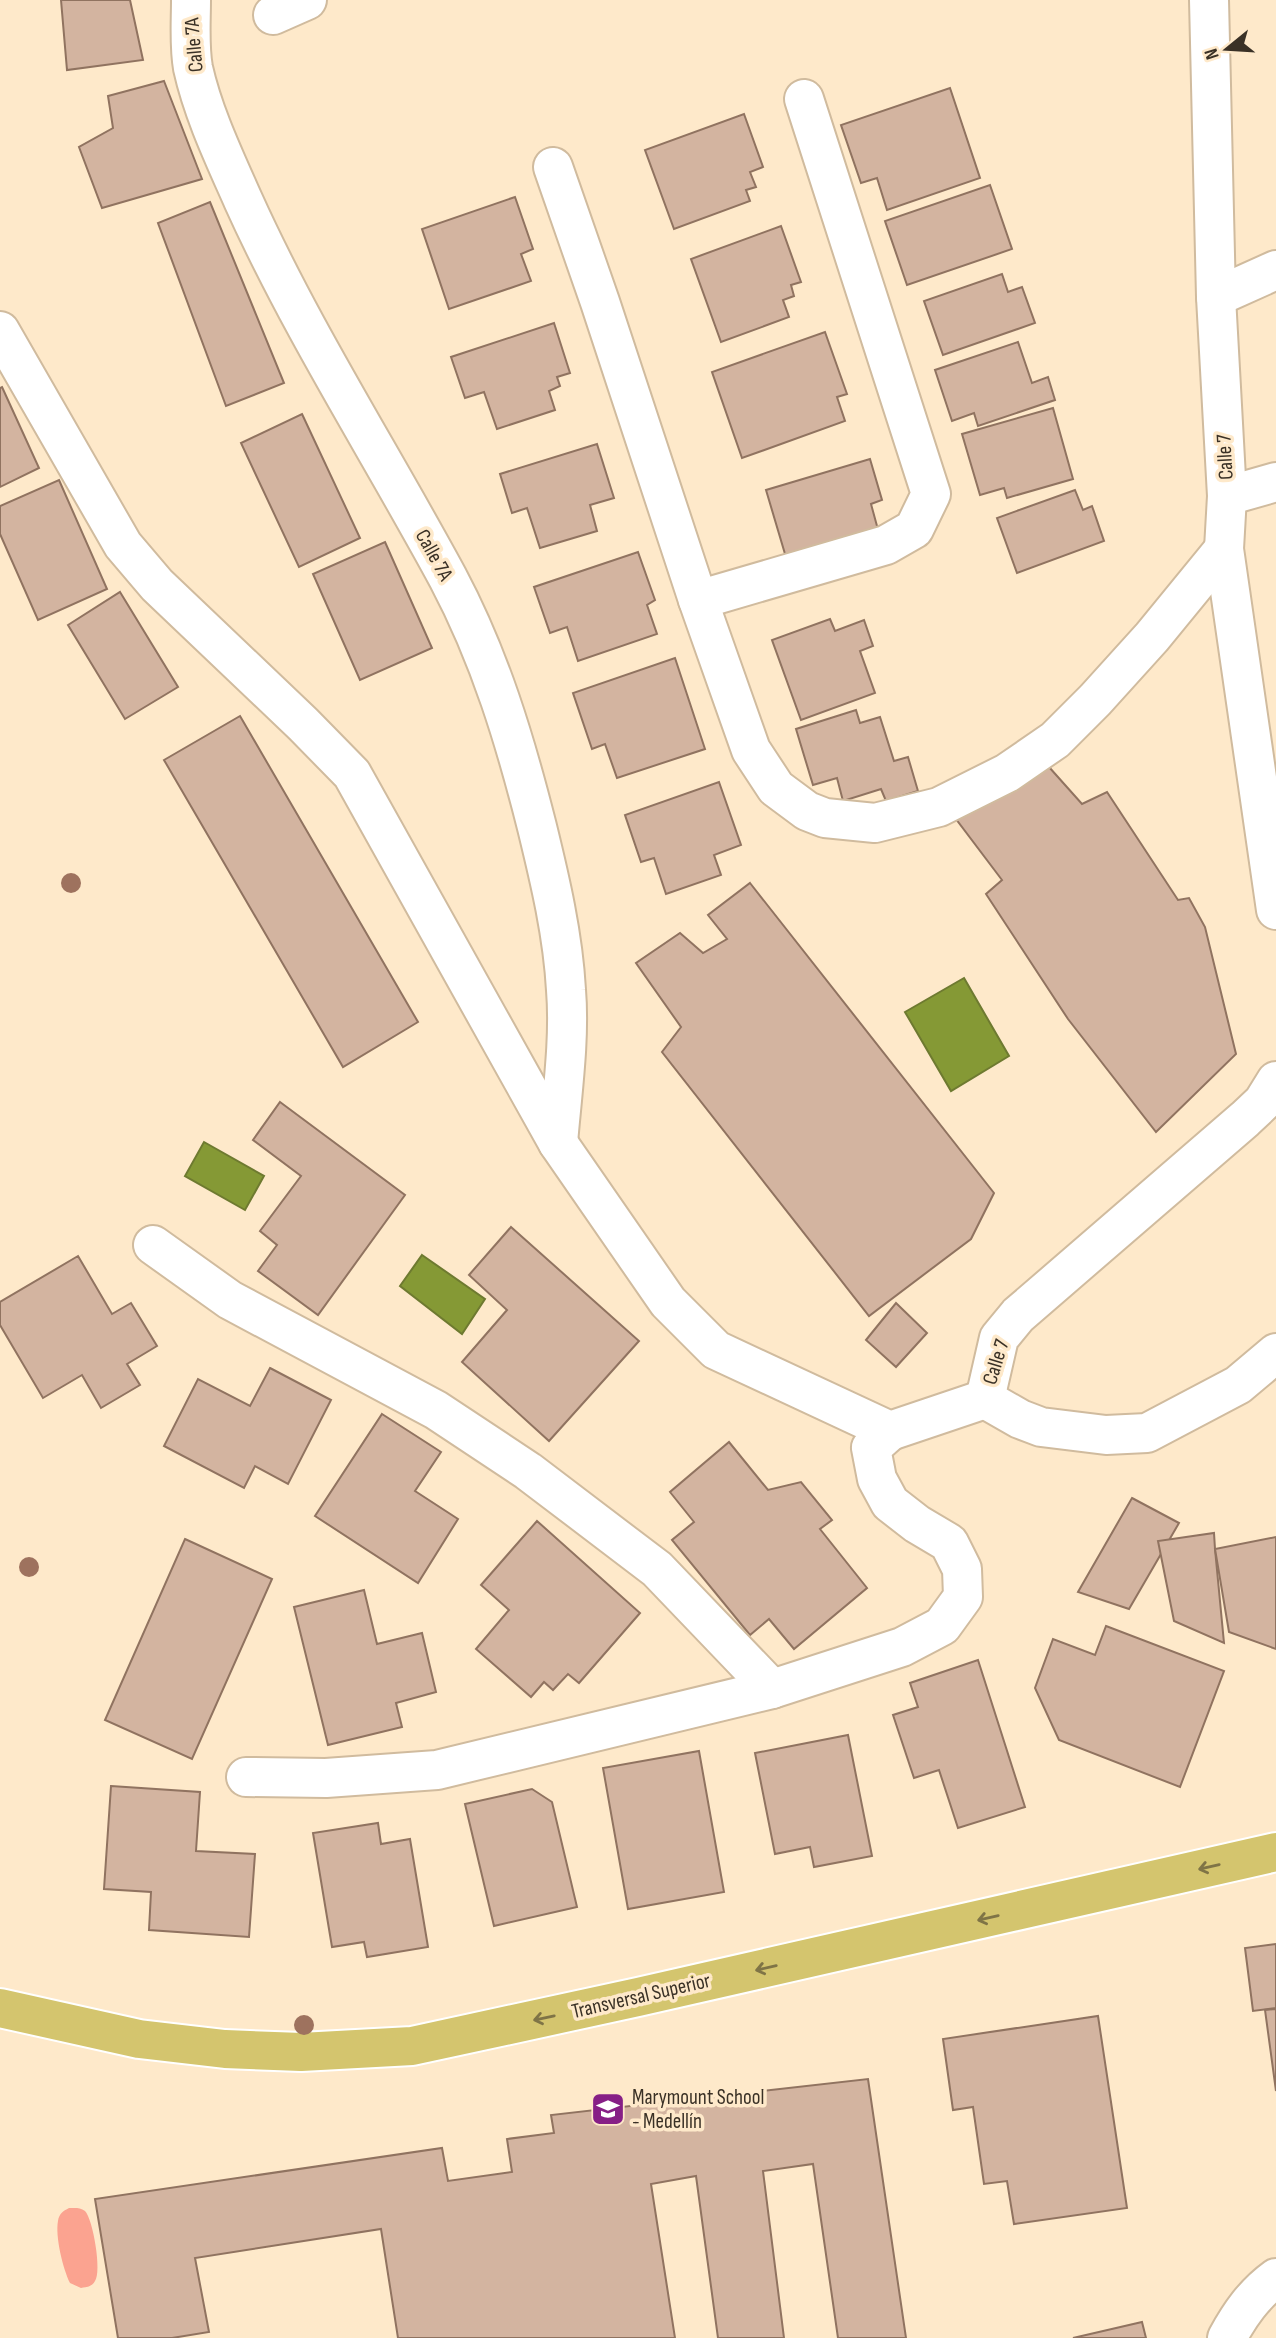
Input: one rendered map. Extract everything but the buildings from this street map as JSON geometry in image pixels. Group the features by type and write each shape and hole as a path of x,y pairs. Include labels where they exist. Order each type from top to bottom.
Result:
{"main road":[{"name":"Transversal Superior","path":"0,2008 139,2039 225,2049 301,2052 412,2046 1276,1852"}],"street":[{"name":"Calle 7A","path":"191,0 193,66 217,140 263,244 324,361 459,600 489,668 518,749 546,864 567,992 558,1143"},
{"path":"273,15 307,0"},
{"name":"Calle 7","path":"1209,0 1216,297 1227,496 1224,549 1276,910"},
{"path":"698,600 886,545 914,529 931,494 804,99"},
{"path":"553,167 751,750 776,788 807,811 825,818 875,823 939,807 1007,773 1055,740 1152,637 1224,549"},
{"path":"1216,297 1276,270"},
{"path":"0,331 123,545 157,585 352,774 558,1143 668,1302 716,1350 890,1431"},
{"path":"1227,496 1276,482"},
{"name":"Calle 7","path":"1276,1080 1263,1102 1245,1119 1018,1315 999,1338 995,1365 985,1399 1020,1419 1041,1427 1106,1435 1147,1433 1238,1385 1276,1353"},
{"path":"153,1245 230,1300 436,1410 528,1471 657,1569 772,1689"},
{"path":"246,1777 326,1778 437,1770 772,1689 902,1647 942,1626 964,1597 962,1569 949,1543 917,1524 890,1503 877,1479 872,1448 890,1431 985,1399"},
{"path":"1227,2338 1238,2317 1261,2290 1276,2278"}],"shaded area":[{"path":"964,978 1009,1056 951,1091 905,1012"},
{"path":"204,1142 264,1176 245,1210 185,1176"},
{"path":"422,1255 485,1299 462,1334 400,1286"},
{"path":"69,2208 85,2211 94,2234 98,2267 97,2276 91,2286 81,2288 70,2283 65,2270 60,2252 58,2221 59,2216"}],"place":[{"name":"Marymount School - Medellín","path":"608,2109"}]}
